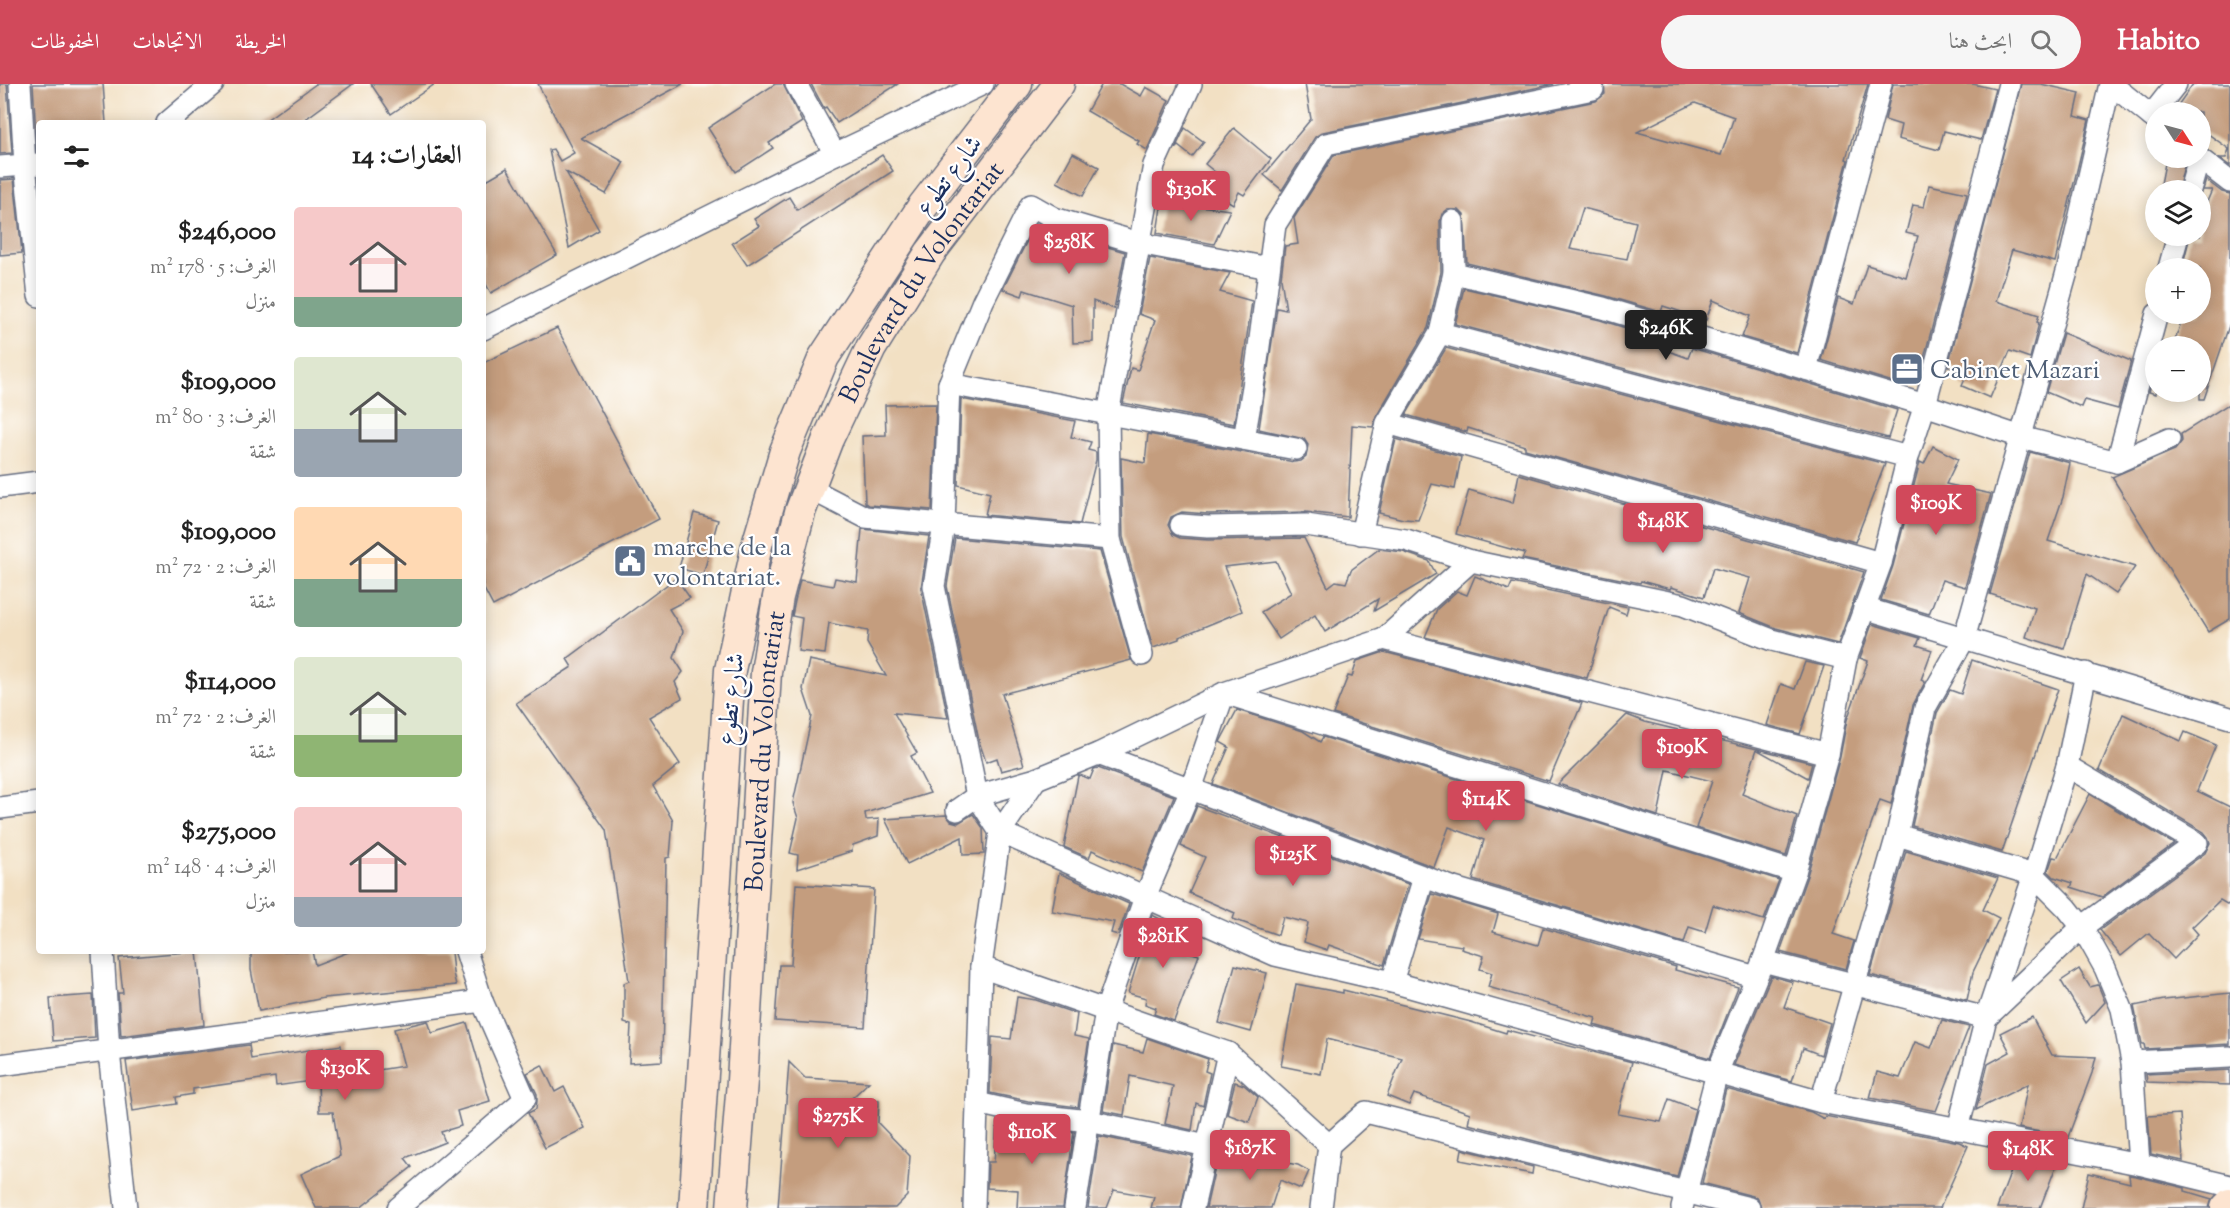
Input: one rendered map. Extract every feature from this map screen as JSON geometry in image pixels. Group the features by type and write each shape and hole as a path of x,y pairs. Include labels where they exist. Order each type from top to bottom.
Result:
{"main road":[{"name":"شارع تطوع","path":"694,1208 730,670 760,535 785,451 824,357 922,206 1017,84"},
{"name":"Boulevard du Volontariat","path":"732,1208 742,1082 766,672 778,597 800,512 828,439 877,339 930,253 1059,84"},
{"path":"2226,1208 2230,1204"}],"street":[{"path":"20,84 32,165 36,240"},
{"path":"171,120 213,84"},
{"path":"796,84 835,154"},
{"path":"486,328 835,154 983,84"},
{"path":"1142,655 1110,539 1107,414 1154,165 1191,84"},
{"path":"1806,369 1881,84"},
{"path":"1684,1200 1717,1073 1795,872 1828,754 1846,659 1881,563 2009,84"},
{"path":"1821,1102 1897,835 1925,708 1964,639 2068,268 2110,84 2145,112"},
{"path":"2164,102 2176,84"},
{"path":"1244,439 1256,369 1275,225 1326,144 1593,89"},
{"path":"0,167 32,165"},
{"path":"2211,165 2228,176"},
{"path":"1269,268 1139,243 1054,218 1030,205 983,301 949,384 944,525 934,586 977,796 1000,832 1275,955 1392,982 1821,1102 2139,1164 2230,1186"},
{"path":"1361,534 1387,423 1440,333 1454,273 1453,221"},
{"path":"1454,273 1603,308 1925,405 2021,437 2117,462 2169,439"},
{"path":"2117,462 2154,324"},
{"path":"1440,333 1908,457"},
{"path":"949,384 1296,449"},
{"path":"1387,423 1881,563"},
{"path":"0,487 36,482"},
{"path":"809,489 865,517 1110,539"},
{"path":"1181,525 1208,527 1306,525 1406,540 1471,561 1683,605 1772,640 1846,659"},
{"path":"957,810 977,796 1036,779 1098,754 1224,693 1384,639 1471,561"},
{"path":"1864,608 2230,718"},
{"path":"1384,639 1828,754"},
{"path":"1958,1129 1986,1018 2067,766 2086,673"},
{"path":"1075,1208 1106,1010 1145,897 1191,789 1224,693"},
{"path":"1224,693 1795,872"},
{"path":"1098,754 1454,888 1759,969 1854,985 1986,1018"},
{"path":"1986,1018 2082,927 2197,843 2067,766"},
{"path":"974,1208 981,966 1000,832 1036,779"},
{"path":"0,808 36,803"},
{"path":"1897,835 2034,874 2082,927 2105,968 2122,1009 2132,1062 2139,1164"},
{"path":"1392,982 1424,877"},
{"path":"103,954 110,1052 126,1208"},
{"path":"398,1208 525,1098 482,1001 467,954"},
{"path":"981,966 1228,1053 1329,1144"},
{"path":"0,1065 482,1001"},
{"path":"1193,1208 1228,1053"},
{"path":"2132,1062 2230,1057"},
{"path":"977,1103 1026,1114 1089,1121 1207,1146"},
{"path":"1321,1208 1329,1144 1366,1112 1684,1200 1749,1208"}],"building":[{"path":"0,84 7,84 12,153 0,154"},
{"path":"33,84 103,84 106,120 36,120 36,134"},
{"path":"316,84 353,84 304,120 266,120"},
{"path":"371,84 435,84 391,114"},
{"path":"538,84 683,84 581,138 624,162 606,194 566,172 599,230 569,248 549,150 553,149 560,161 574,153"},
{"path":"775,84 783,84 802,122 769,143 773,148 736,172 708,128"},
{"path":"811,84 898,84 837,123 826,107 824,108"},
{"path":"1102,84 1120,84 1141,96 1146,87 1169,100 1147,150 1137,144 1139,141 1087,111"},
{"path":"1305,84 1554,84 1323,132 1315,137 1282,190 1264,175 1311,119"},
{"path":"1604,84 1868,84 1846,159 1848,160 1797,353 1742,337 1750,316 1713,300 1706,320 1663,306 1661,312 1606,296 1467,263 1464,215 1459,210 1447,210 1442,214 1440,221 1441,272 1428,328 1376,417 1373,427 1352,425 1348,517 1306,512 1208,514 1182,512 1171,517 1168,525 1173,535 1180,538 1208,540 1304,538 1328,587 1336,581 1346,583 1351,570 1379,549 1403,552 1429,561 1436,574 1374,611 1378,599 1325,632 1315,615 1279,639 1261,612 1291,593 1276,561 1224,567 1242,611 1153,648 1123,537 1121,458 1145,463 1148,434 1294,462 1306,457 1308,445 1304,439 1259,429 1277,308 1286,310 1281,278 1285,246 1298,244 1294,218 1334,155 1596,101 1605,94","holes":["1695,103 1734,117 1721,155 1637,132","1583,208 1636,222 1627,259 1570,249"]},
{"path":"1893,84 1973,84 1995,89 1981,140 1944,131 1939,150 1898,139 1901,125 1885,120"},
{"path":"2021,84 2041,84 2080,93 2075,116 2089,120 2055,262 2012,250 1996,301 2039,315 2037,322 2039,323 2030,358 2010,351 1990,398 1962,386 1968,372 1948,366"},
{"path":"2193,84 2230,84 2230,166 2219,158 2226,158 2229,149 2211,136 2211,102 2180,102"},
{"path":"1185,128 1204,142 1192,157 1178,146 1175,149"},
{"path":"1234,128 1271,159 1244,195 1239,192 1233,204 1214,192 1221,177 1205,164"},
{"path":"1073,153 1099,167 1083,196 1057,182"},
{"path":"882,155 893,171 747,265 732,243 759,226 754,219 789,197 797,210"},
{"path":"507,168 557,255 491,293 486,284 486,180"},
{"path":"2164,168 2184,168 2180,180 2162,180"},
{"path":"14,179 22,253 0,255 0,180"},
{"path":"2211,184 2222,192 2230,194 2230,323 2211,379 2211,336 2176,336 2181,324 2211,324 2211,258 2184,258 2188,246 2211,246"},
{"path":"1929,185 1967,193 1924,358 1915,355 1911,377 1906,386 1821,360 1838,298 1854,304 1867,265 1906,277 1918,236 1906,233 1913,205 1924,207"},
{"path":"1162,201 1230,210 1214,244 1157,233"},
{"path":"1036,223 1050,230 1125,252 1114,309 1093,301 1093,342 1073,343 1072,305 1024,290 1022,296 1003,289"},
{"path":"1150,258 1230,273 1220,292 1252,301 1234,424 1123,403 1131,368 1138,370 1155,320 1139,314"},
{"path":"1464,288 1600,320 1654,337 1651,345 1688,358 1692,348 1897,410 1888,438 1455,324"},
{"path":"557,328 659,519 493,606 486,593 486,362"},
{"path":"2063,333 2131,361 2118,409 2084,400 2081,407 2046,392"},
{"path":"1446,348 1885,464 1855,542 1525,449 1525,446 1468,428 1467,432 1406,415"},
{"path":"961,399 1075,421 1071,437 1091,442 1088,450 1096,452 1080,524 985,515 990,493 958,485"},
{"path":"2230,403 2230,619 2208,632 2112,477 2175,450 2182,441 2181,434"},
{"path":"936,404 932,510 869,505 865,502 862,436 886,435 885,405"},
{"path":"1396,439 1461,457 1455,489 1432,484 1418,520 1379,513"},
{"path":"1933,446 1958,459 1946,484 1991,494 1965,587 1942,580 1929,614 1881,600 1893,566 1920,462 1924,464"},
{"path":"2030,452 2070,463 2063,497 2048,541 2135,567 2116,594 2087,574 2064,649 2026,637 2035,608 1990,594"},
{"path":"1519,474 1864,572 1838,644 1776,628 1739,613 1750,578 1713,568 1704,597 1671,587 1670,589 1641,581 1640,583 1522,559 1525,553 1456,534 1469,490 1513,503"},
{"path":"694,513 718,520 703,575 679,568"},
{"path":"862,529 929,536 921,588 948,718 894,713 917,753 911,756 930,793 865,813 866,820 879,819 878,836 853,845 852,851 797,869 798,855 790,853 798,818 793,803 812,716 803,689 809,660 886,676 867,643 868,631 829,623 825,654 798,651 802,618 792,616 800,580 833,586 835,578 857,582"},
{"path":"955,538 1100,551 1131,660 1002,694 1024,765 1001,771 997,758 986,762 979,741 947,586"},
{"path":"1475,576 1509,590 1512,583 1628,607 1626,614 1609,607 1587,678 1425,637 1437,609 1457,591 1467,595"},
{"path":"676,578 690,598 669,609 683,631 674,658 683,672 675,682 682,698 649,717 680,764 653,786 673,821 670,857 666,858 662,1061 629,1063 631,1025 624,1023 624,983 629,981 606,830 516,703 572,667 567,659"},
{"path":"1872,624 1920,638 1917,645 1932,650 1921,680 1925,682 1913,705 1891,804 1880,800 1833,934 1854,941 1846,969 1780,952 1807,876 1840,757 1847,720 1868,661 1860,658"},
{"path":"1384,652 1582,703 1549,781 1333,714 1348,676 1352,677 1357,661"},
{"path":"1972,660 2058,689 2002,852 1912,826 1937,713 1950,690 1961,694"},
{"path":"1805,662 1824,666 1800,734 1767,725 1781,684 1795,689"},
{"path":"1237,710 1303,731 1320,742 1323,737 1779,880 1764,920 1713,905 1705,932 1689,927 1684,943 1473,880 1484,840 1449,827 1434,867 1213,784 1229,747 1220,742"},
{"path":"2123,714 2181,741 2185,732 2216,745 2197,791 2230,807 2230,906 2220,900 2192,927 2198,934 2174,959 2149,933 2121,956 2100,930 2205,853 2210,843 2204,832 2099,770"},
{"path":"1627,715 1645,722 1757,749 1742,794 1797,816 1786,856 1696,828 1712,781 1667,770 1658,816 1558,784"},
{"path":"1758,750 1812,763 1808,778"},
{"path":"1098,768 1174,796 1142,872 1092,850 1089,858 1064,847 1078,776 1090,779 1094,769"},
{"path":"2090,794 2174,844 2102,897 2071,887 2073,883 2054,877 2048,871 2053,857 2057,858"},
{"path":"1197,806 1408,884 1384,965 1329,945 1327,950 1304,942 1308,923 1283,917 1278,935 1233,919 1235,913 1189,893 1205,857 1181,846"},
{"path":"973,814 983,828 984,854 963,855 962,837 907,864 885,819 946,815 951,821 958,823"},
{"path":"1906,851 1998,878 1983,910 1999,918 1973,972 1967,1000 1870,975"},
{"path":"1059,873 1129,904 1118,935 1111,933 1114,922 1052,911"},
{"path":"796,884 874,889 865,1027 775,1021 779,965 791,965"},
{"path":"1432,894 1498,914 1493,932 1538,945 1543,928 1676,967 1675,970 1738,987 1710,1058 1594,1025 1596,1018 1488,987 1492,973 1480,969 1484,956 1461,949 1462,946 1418,939"},
{"path":"1152,915 1188,933 1179,949 1199,955 1174,1021 1154,1014 1156,1008 1145,1004 1146,998 1128,993"},
{"path":"197,954 204,1025 121,1036 118,993 123,993 119,958"},
{"path":"251,954 313,954 315,965 343,954 451,954 456,985 324,998 259,1011 251,970"},
{"path":"1235,965 1267,973 1251,1032 1219,1023"},
{"path":"2079,969 2090,987 2098,985 2105,1002 2086,1023 2061,981"},
{"path":"1771,976 1793,982 1784,1007 1830,1023 1821,1055 1803,1048 1792,1081 1734,1065"},
{"path":"1296,984 1343,993 1343,990 1506,1033 1507,1030 1632,1062 1618,1114 1661,1122 1669,1099 1695,1109 1677,1177 1468,1124 1470,1113 1414,1094 1409,1105 1387,1096 1402,1058 1327,1039 1321,1074 1281,1066"},
{"path":"2230,993 2230,1044 2145,1049 2134,1006 2164,1000"},
{"path":"93,995 95,1038 53,1041 50,998"},
{"path":"1017,997 1036,1000 1077,1014 1074,1036 1089,1039 1078,1107 1028,1101 990,1093 992,1037 1011,1039"},
{"path":"2032,1017 2052,1055 2096,1057 2068,1137 2019,1128 2028,1084 1976,1110 1988,1064 2010,1052 2000,1033"},
{"path":"1942,1020 1969,1027 1936,1111 1870,1098 1877,1072 1900,1078 1915,1042 1931,1048"},
{"path":"428,1021 432,1033 467,1023 490,1101 457,1111 461,1126 441,1132 445,1142 405,1158 412,1167 360,1208 316,1208 301,1174 340,1156 333,1112 319,1112 318,1080 276,1086 275,1077 193,1089 193,1094 176,1097 177,1104 133,1111 126,1061 249,1045 251,1059 341,1045 345,1071 359,1069 359,1073 404,1066 394,1029"},
{"path":"1147,1038 1208,1059 1205,1071 1210,1073 1203,1106 1196,1103 1192,1130 1165,1124 1173,1086 1130,1076 1124,1115 1103,1111 1113,1045 1143,1052"},
{"path":"789,1062 805,1078 869,1082 852,1098 879,1100 878,1123 910,1156 907,1196 895,1208 778,1208"},
{"path":"542,1065 555,1092 564,1087 585,1128 545,1148 528,1113 536,1109 537,1094 527,1073"},
{"path":"2230,1070 2230,1085 2147,1082 2146,1074"},
{"path":"1235,1082 1244,1085 1258,1097 1249,1122 1227,1114"},
{"path":"1726,1089 1811,1112 1824,1119 1825,1116 1959,1142 1968,1146 1940,1208 1761,1208 1758,1199 1753,1196 1702,1183"},
{"path":"2180,1114 2183,1161 2151,1154 2148,1116"},
{"path":"997,1121 1024,1127 1074,1132 1063,1208 1017,1208 1018,1190 987,1188 988,1162 994,1162"},
{"path":"1099,1136 1192,1156 1181,1208 1151,1208 1154,1197 1114,1190 1107,1208 1088,1208"},
{"path":"1462,1149 1533,1167 1532,1174 1460,1160"},
{"path":"1219,1150 1298,1165 1309,1171 1301,1189 1280,1180 1271,1208 1206,1208"},
{"path":"2018,1153 2058,1161 2040,1208 1997,1208"},
{"path":"2089,1173 2130,1183 2129,1175 2136,1176 2185,1188 2185,1191 2212,1199 2209,1208 2081,1208"}],"place":[{"name":"Cabinet Mazari","path":"1907,369"},
{"name":"marche de la volontariat.","path":"630,561"}]}
